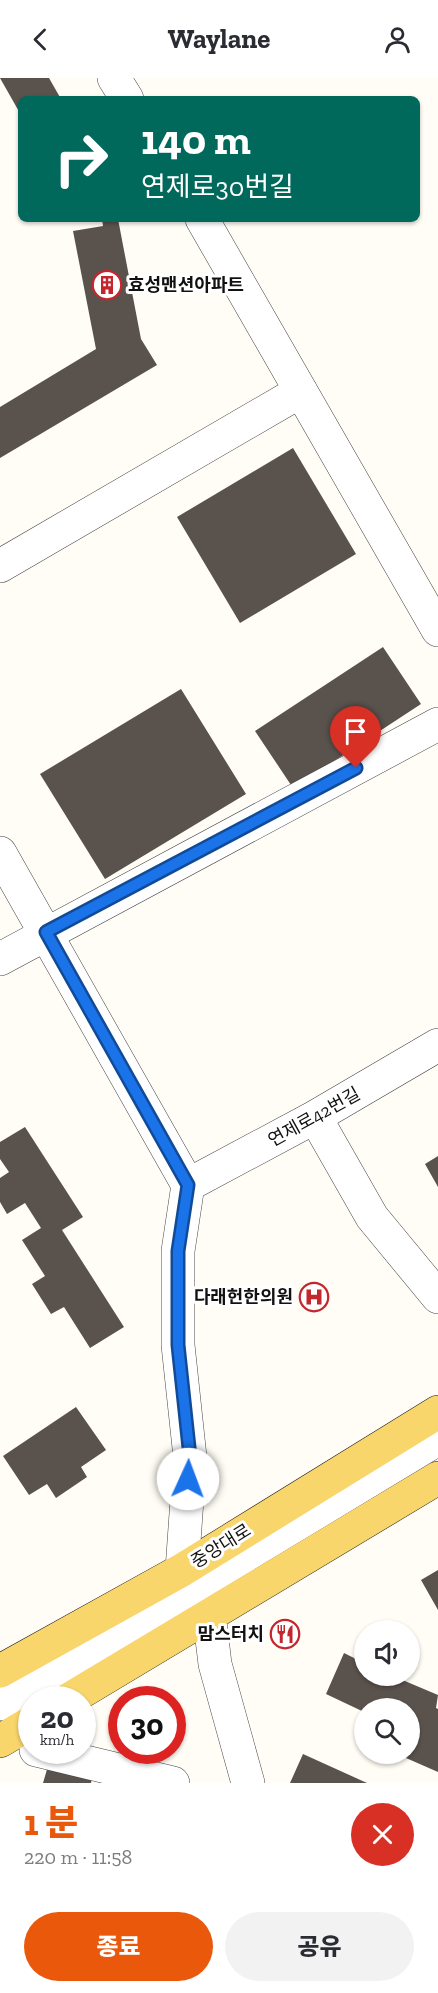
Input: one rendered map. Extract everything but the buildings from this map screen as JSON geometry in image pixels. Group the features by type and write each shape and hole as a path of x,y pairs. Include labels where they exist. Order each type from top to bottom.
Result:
{"main road":[{"name":"중앙대로","path":"0,1671 182,1570 438,1412"},
{"path":"91,1686 438,1478"},
{"path":"0,1741 18,1730"}],"street":[{"path":"114,78 125,96"},
{"path":"204,222 438,630"},
{"path":"0,566 301,391"},
{"path":"0,959 46,932 438,724"},
{"path":"0,853 188,1185 178,1251 178,1345 190,1457 182,1570"},
{"name":"연제로42번길","path":"188,1185 315,1117 438,1046"},
{"path":"315,1117 372,1217 438,1297"},
{"path":"0,1704 438,1439"},
{"path":"209,1614 215,1664 248,1783"},
{"path":"0,1741 18,1746"},
{"path":"94,1764 173,1783"}],"place":[{"name":"효성맨션아파트","path":"107,285"},
{"name":"다래헌한의원","path":"314,1297"},
{"name":"맘스터치","path":"285,1634"}],"route":[{"path":"188,1479 190,1457 178,1345 178,1251 188,1185 46,932 356,768"}]}
